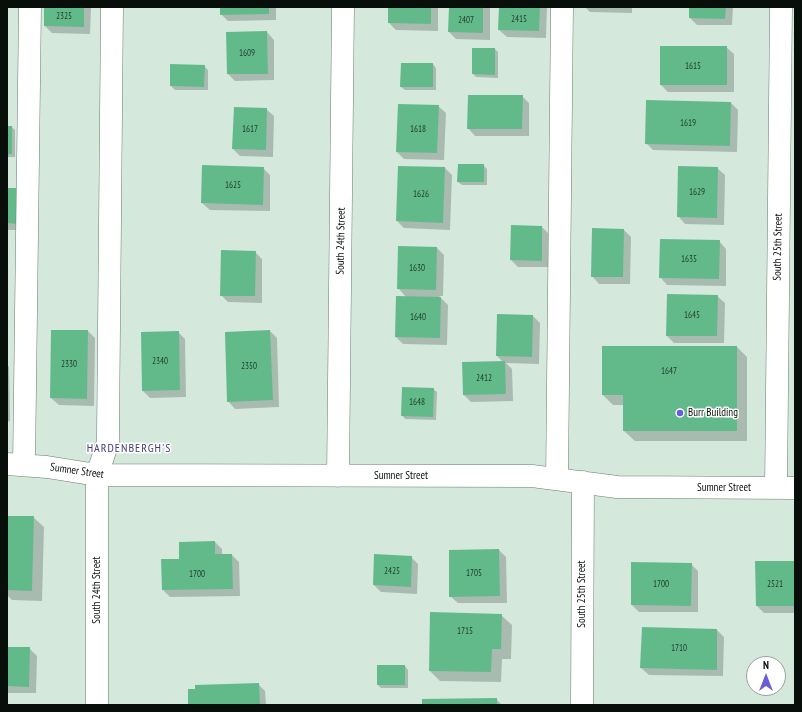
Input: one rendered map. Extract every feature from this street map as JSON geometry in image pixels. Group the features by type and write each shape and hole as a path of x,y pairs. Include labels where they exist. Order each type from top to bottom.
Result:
{"street":[{"path":"15,464 30,7"},
{"name":"South 24th Street","path":"97,705 97,475 108,442 112,7"},
{"name":"South 24th Street","path":"338,476 343,7"},
{"path":"557,479 562,7"},
{"name":"South 25th Street","path":"781,7 785,488"},
{"name":"Sumner Street","path":"15,464 47,467 97,475 532,476 616,487 785,488"},
{"name":"South 25th Street","path":"582,705 583,482"}],"building":[{"path":"44,7 84,7 84,27 44,26"},
{"path":"220,7 269,7 269,14 220,15"},
{"path":"388,7 431,7 431,24 388,23"},
{"path":"449,7 483,7 483,33 448,32"},
{"path":"499,7 540,7 539,31 498,30"},
{"path":"689,7 726,7 725,19 689,18"},
{"path":"267,31 268,74 227,74 226,32"},
{"path":"660,46 727,46 727,85 660,85"},
{"path":"472,48 495,48 495,75 472,74"},
{"path":"401,63 433,63 433,87 400,87"},
{"path":"170,64 205,65 204,87 170,86"},
{"path":"468,95 523,95 522,129 467,129"},
{"path":"646,100 731,102 730,146 645,144"},
{"path":"398,104 439,105 437,153 396,152"},
{"path":"234,107 267,108 266,150 232,149"},
{"path":"7,126 12,126 12,154 7,154"},
{"path":"458,164 484,164 484,182 457,182"},
{"path":"202,165 264,167 263,205 201,203"},
{"path":"398,166 445,167 443,223 396,221"},
{"path":"678,166 718,167 717,218 677,217"},
{"path":"7,188 19,188 18,224 7,223"},
{"path":"511,225 542,226 542,261 510,260"},
{"path":"592,228 624,229 623,277 591,277"},
{"path":"660,239 720,240 719,279 659,278"},
{"path":"398,246 437,247 436,290 397,289"},
{"path":"221,250 256,251 255,296 220,296"},
{"path":"667,294 718,295 717,336 666,336"},
{"path":"396,296 441,297 440,338 395,337"},
{"path":"497,314 533,315 532,357 496,356"},
{"path":"51,330 88,330 87,399 50,398"},
{"path":"270,330 273,400 227,402 225,332"},
{"path":"179,331 180,390 142,391 141,332"},
{"path":"602,346 737,346 737,431 623,431 623,395 602,395"},
{"path":"505,361 506,394 463,395 462,362"},
{"path":"402,387 434,388 433,417 401,416"},
{"path":"7,516 34,516 32,591 7,590"},
{"path":"215,541 215,554 232,554 233,589 162,590 161,559 179,559 179,542"},
{"path":"499,549 500,596 449,597 449,550"},
{"path":"374,554 412,556 411,587 373,585"},
{"path":"755,561 795,561 795,606 756,606"},
{"path":"631,562 692,563 691,606 631,605"},
{"path":"430,612 502,614 501,649 492,649 491,672 429,671"},
{"path":"642,627 717,629 717,670 640,668"},
{"path":"7,647 30,647 29,687 7,686"},
{"path":"377,665 405,665 405,685 377,685"},
{"path":"259,683 260,705 188,705 188,689 195,689 195,685"},
{"path":"497,698 497,705 422,705 422,699"}],"place":[{"name":"Burr Building","path":"680,413"}],"district":[{"name":"HARDENBERGH'S","path":"129,449"}]}
